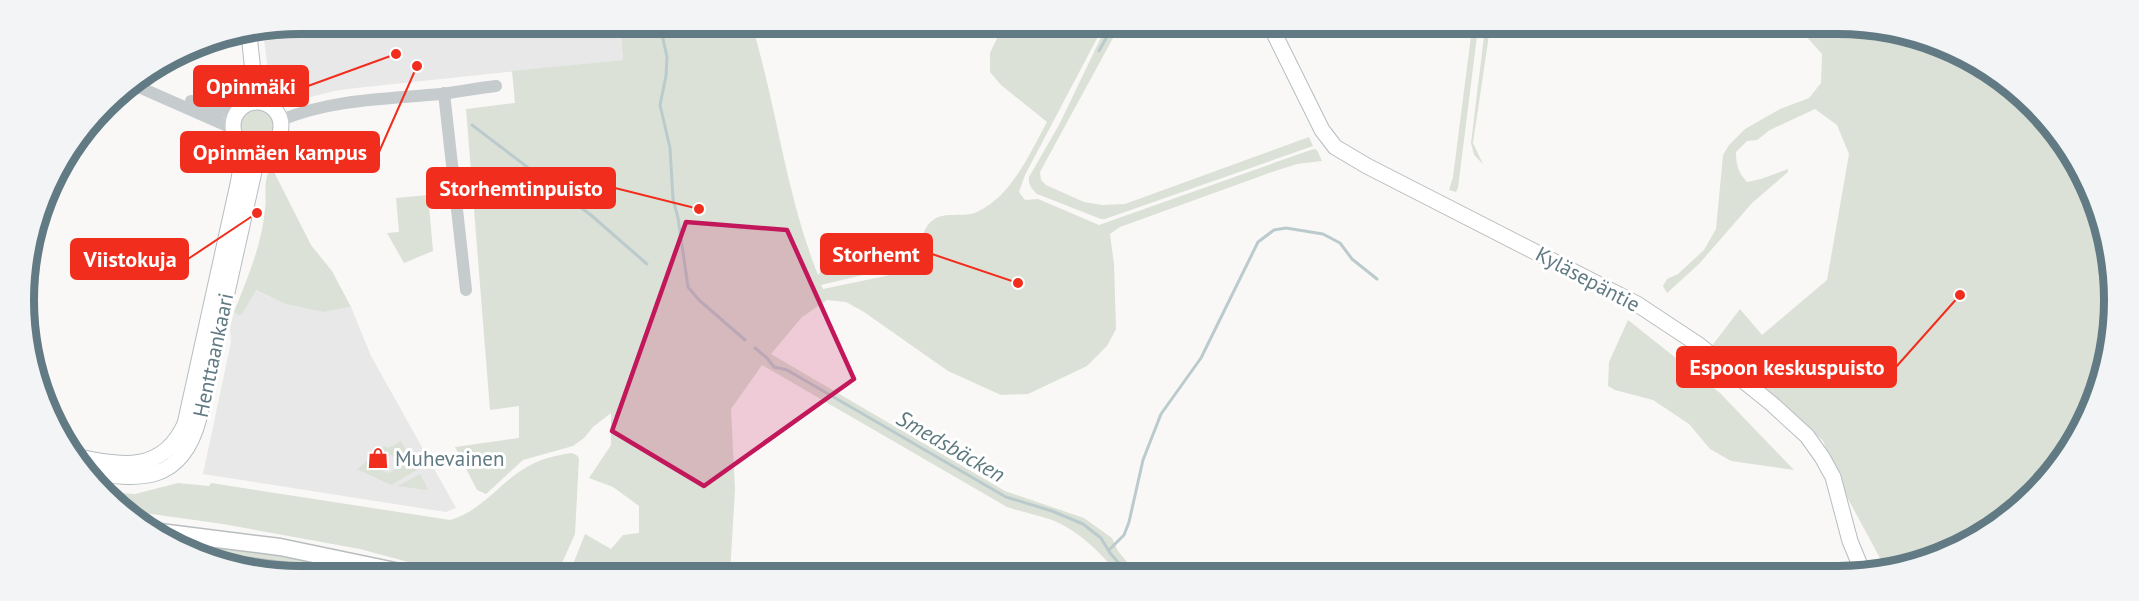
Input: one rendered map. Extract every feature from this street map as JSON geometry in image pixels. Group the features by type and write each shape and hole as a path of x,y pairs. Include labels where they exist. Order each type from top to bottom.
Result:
{"highway":[{"path":"172,534 280,547 371,566"}],"main road":[{"name":"Kyläsepäntie","path":"1274,34 1322,130 1335,147 1367,166 1653,313 1699,345 1801,430 1816,446 1833,477 1850,541 1860,566"},
{"path":"250,40 256,101"},
{"path":"256,101 267,103 274,108 281,120 279,139 269,147 254,150 238,142 234,120 241,107 256,101"},
{"name":"Henttaankaari","path":"86,457 137,464 163,454 180,435 188,414 245,147"},
{"name":"Henttaankaari","path":"99,474 116,477 142,477 171,466 190,444 200,418 255,167 263,150"}],"street":[{"path":"148,82 218,111 234,120"},
{"path":"281,120 298,113 342,102 496,86"},
{"path":"141,87 234,120"},
{"path":"444,93 466,290"}],"highlighted area":[{"path":"686,222 787,230 854,379 704,486 612,431"}],"shaded area":[{"path":"300,34 621,34 623,60 356,88 291,102 270,87 264,37 266,37"},
{"path":"621,34 755,34 798,214 818,275 827,265 867,269 885,267 898,262 917,248 927,226 933,220 943,216 977,212 1000,196 1010,185 1047,122 1001,85 990,72 990,53 999,34 1099,34 1025,175 1019,192 1025,200 1038,199 1099,225 1314,149 1317,150 1322,161 1297,164 1272,172 1120,227 1110,234 1114,264 1116,329 1107,346 1087,366 1028,394 1001,395 948,371 864,312 846,302 827,300 802,317 771,354 1005,491 1084,518 1112,538 1118,551 1130,566 1111,566 1072,530 1052,520 1007,507 762,365 731,409 735,490 730,566 572,566 585,534 611,549 623,535 639,533 639,506 613,487 589,478 611,445 611,413 573,446 523,460 486,494 477,490 455,447 519,438 519,406 490,410 466,109 515,103 512,71 623,60","holes":["918,262 919,269 823,289 821,285"]},
{"path":"1103,34 1115,34 1040,172 1041,180 1046,185 1084,202 1102,205 1125,204 1309,137 1313,146 1101,219 1037,194 1030,185 1029,177 1059,125"},
{"path":"1471,34 1477,34 1456,192 1449,190 1453,177"},
{"path":"1484,34 1489,34 1473,143 1483,164 1474,155 1471,143"},
{"path":"1801,34 1856,35 1907,44 1956,62 2000,89 2027,112 2050,139 2069,168 2090,215 2102,266 2104,318 2095,369 2077,418 2050,462 2027,489 2000,512 1972,531 1924,552 1882,562 1847,497 1823,441 1789,409 1711,347 1740,309 1762,335 1827,280 1849,154 1837,125 1815,109 1770,130 1757,140 1747,141 1736,152 1736,161 1741,175 1747,182 1788,169 1788,172 1752,203 1699,264 1667,293 1663,286 1667,279 1678,274 1704,250 1716,229 1723,155 1729,145 1745,129 1780,109 1809,98 1821,83 1822,54 1805,35"},
{"path":"257,109 269,114 274,126 269,138 257,143 245,138 240,126 245,114"},
{"path":"272,168 311,245 332,271 351,307 323,312 285,304 256,290 242,314 234,312 257,249 263,222 266,182"},
{"path":"428,195 433,251 404,263 387,233 399,232 396,198"},
{"path":"255,290 285,304 323,312 351,307 371,356 456,508 446,512 203,474 231,342 230,328 234,312 242,314"},
{"path":"1628,320 1720,393 1794,470 1731,461 1710,449 1689,424 1653,400 1608,386 1609,362"},
{"path":"401,441 417,470 391,485 357,469 384,446 388,448","holes":["387,454 393,456 398,463 396,469 389,473 383,471 379,463 382,457"]},
{"path":"572,453 579,459 575,534 561,566 423,566 360,549 223,524 139,512 116,493 135,494 178,483 209,486 211,483 450,520 472,510 532,464"},
{"path":"420,474 428,489 398,486"},
{"path":"198,546 267,554 330,566 307,566 219,553"}],"waterway":[{"name":"Smedsbäcken","path":"662,34 667,57 660,105 670,148 673,199 688,287 699,300 745,340"},
{"path":"1099,51 1108,34"},
{"path":"472,125 592,216 647,264"},
{"path":"1109,550 1124,535 1129,522 1143,460 1161,414 1201,358 1258,242 1274,230 1286,228 1323,234 1340,243 1352,259 1377,279"},
{"name":"Smedsbäcken","path":"755,348 774,367 787,370 1006,497 1052,511 1083,524 1101,538 1121,566"}],"place":[{"name":"Opinmäki","path":"396,54"},
{"name":"Opinmäen kampus","path":"417,66"},
{"name":"Storhemtinpuisto","path":"699,209"},
{"name":"Viistokuja","path":"257,213"},
{"name":"Storhemt","path":"1018,283"},
{"name":"Espoon keskuspuisto","path":"1960,295"},
{"name":"Muhevainen","path":"378,458"}]}
